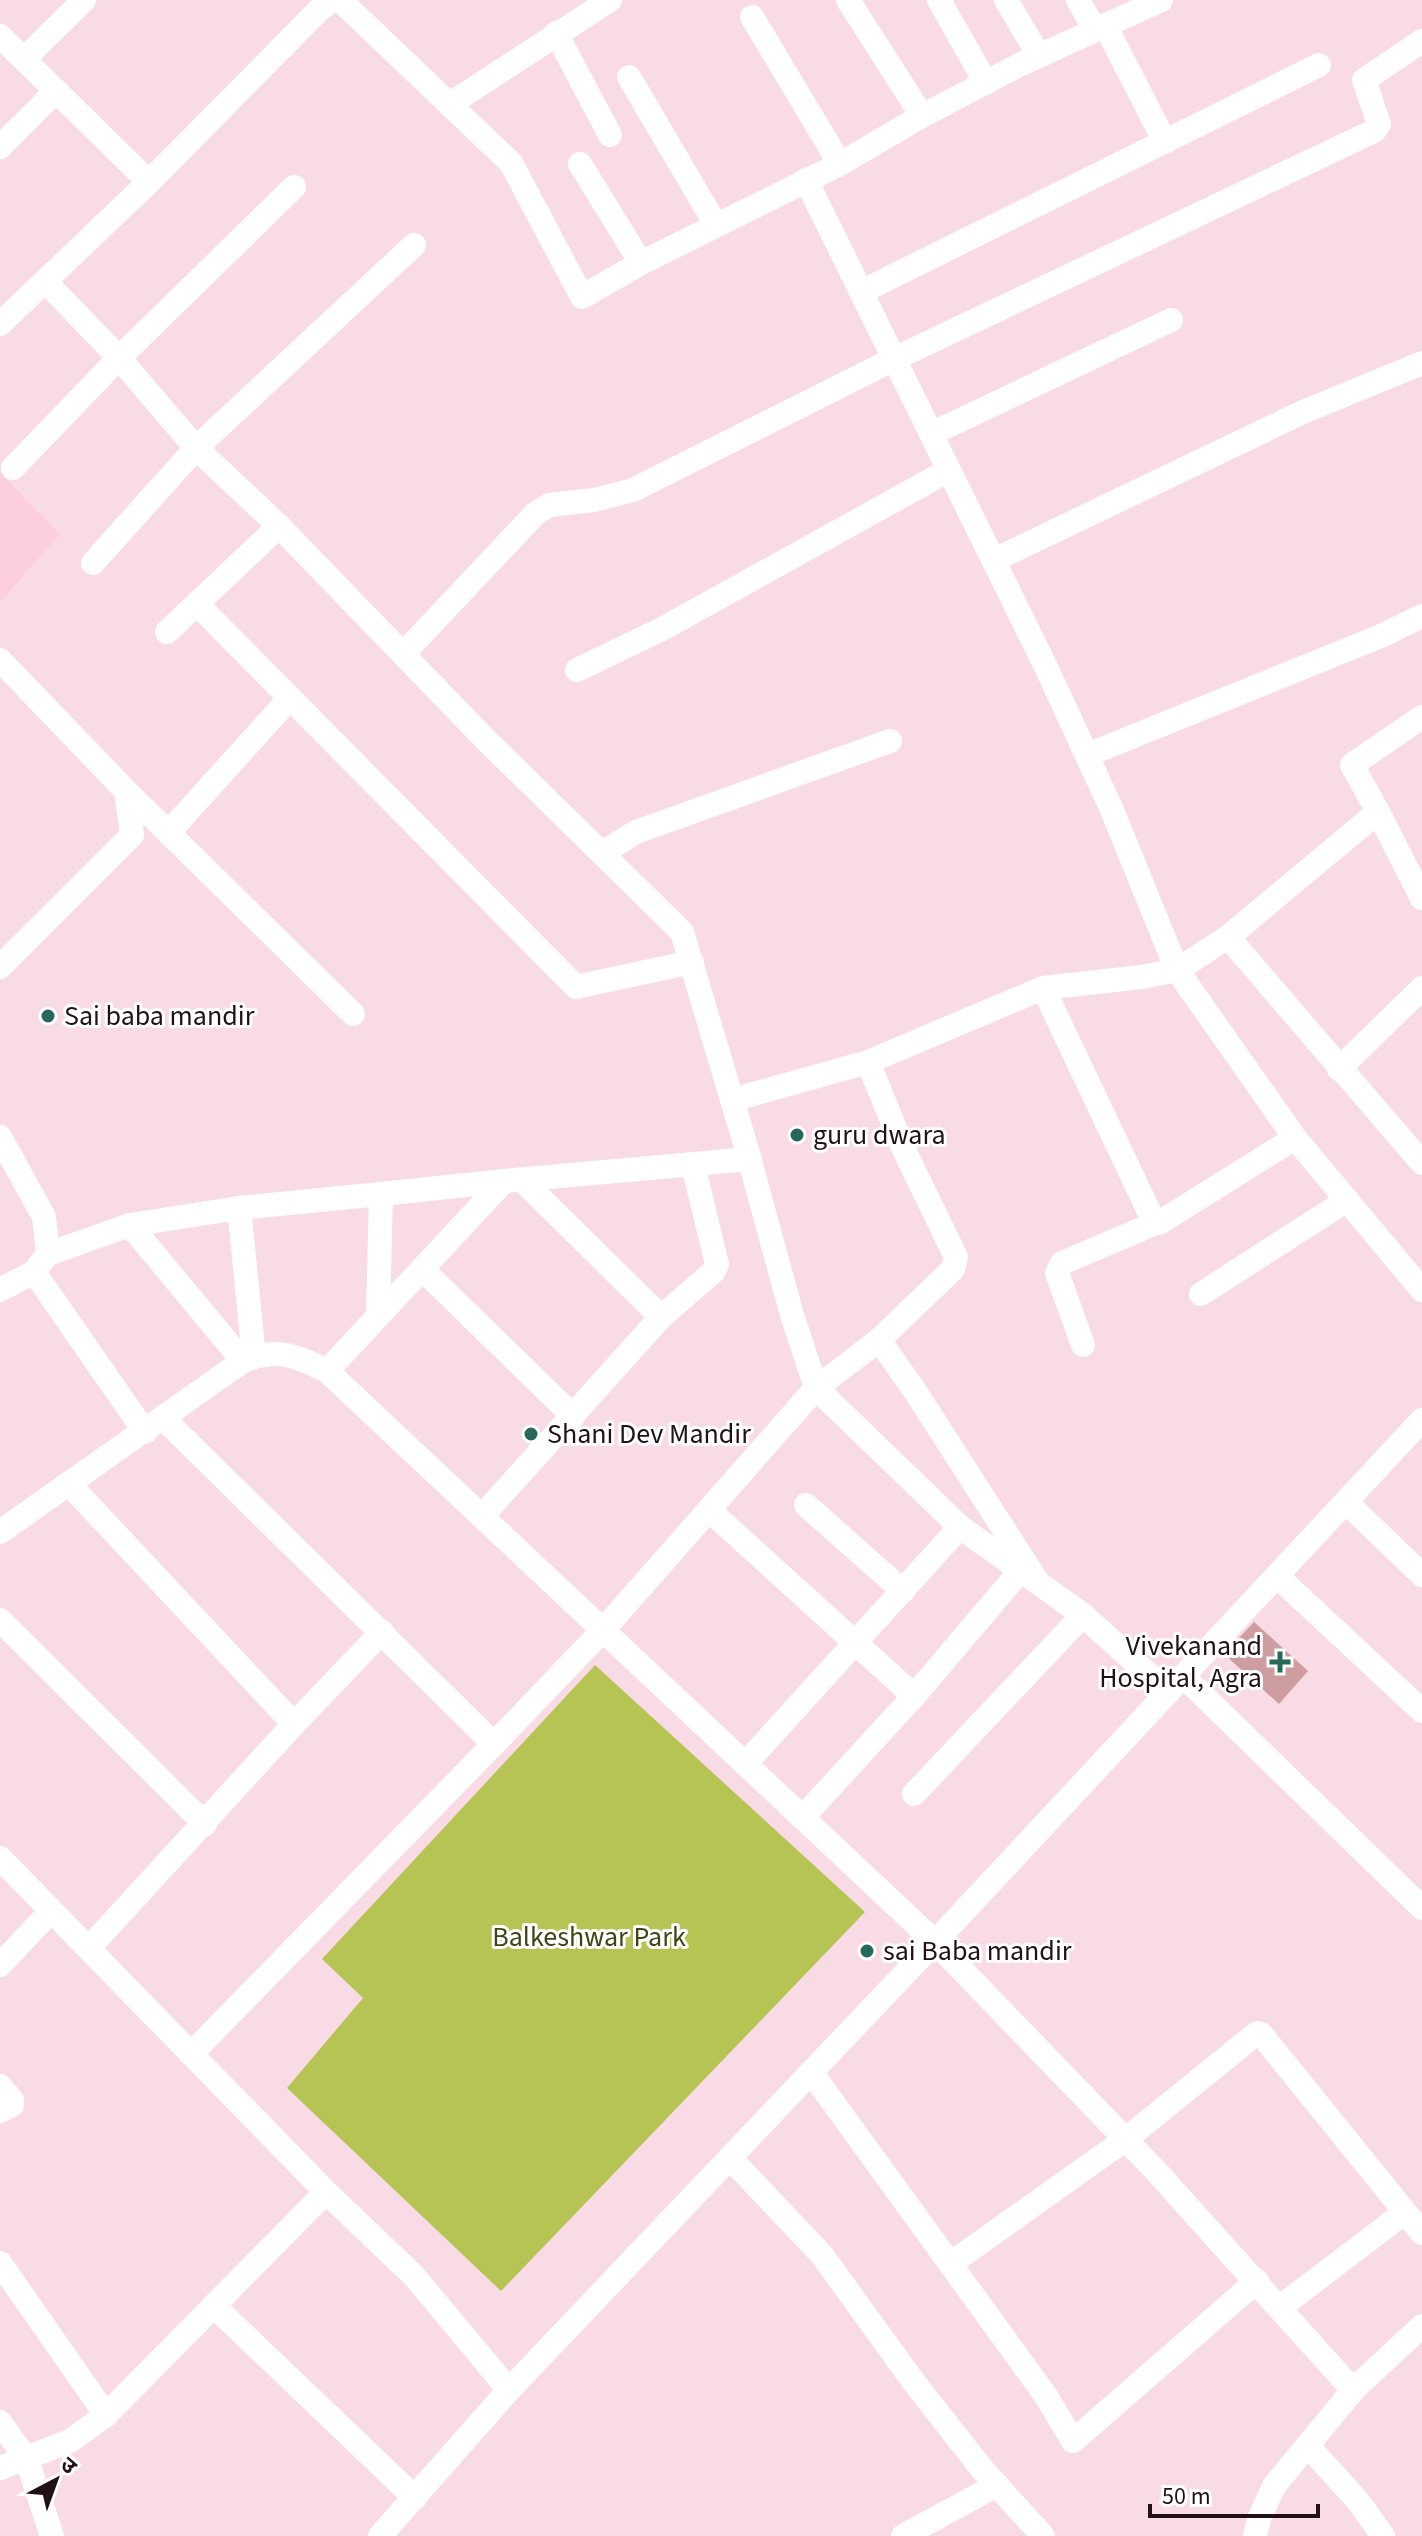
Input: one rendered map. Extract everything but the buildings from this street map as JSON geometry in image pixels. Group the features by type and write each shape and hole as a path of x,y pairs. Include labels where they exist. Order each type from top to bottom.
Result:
{"street":[{"path":"24,59 84,0"},
{"path":"450,104 610,0"},
{"path":"848,0 922,116"},
{"path":"939,0 986,83"},
{"path":"1006,0 1039,56"},
{"path":"1078,0 1100,28 1165,142"},
{"path":"0,324 149,182 325,2 450,104 511,163 582,297 641,263 840,164 986,83 1157,1"},
{"path":"752,17 840,164"},
{"path":"556,33 610,135"},
{"path":"0,36 149,182"},
{"path":"404,653 535,514 549,505 594,500 633,490 894,359 1374,131 1379,124 1378,117 1364,80 1422,41"},
{"path":"861,292 1319,65"},
{"path":"629,77 716,225"},
{"path":"0,147 56,91"},
{"path":"580,164 641,263"},
{"path":"806,180 1087,755 1177,970 1295,1138 1422,1290"},
{"path":"13,468 119,358 294,187"},
{"path":"93,563 196,448 414,245"},
{"path":"45,281 119,358 196,448 279,526 485,739 685,937 792,1315 816,1388 960,1527 1176,1684 1422,1908"},
{"path":"931,434 1171,320"},
{"path":"994,560 1303,412 1422,363"},
{"path":"577,670 662,629 949,470"},
{"path":"167,632 279,526"},
{"path":"197,604 576,987 692,962"},
{"path":"1087,755 1381,636 1422,616"},
{"path":"0,660 126,791 353,1014"},
{"path":"169,832 290,698"},
{"path":"1422,717 1352,765 1422,898"},
{"path":"602,853 636,832 890,741"},
{"path":"5,950 132,835 126,791"},
{"path":"732,1100 868,1062 1043,988 1177,970 1228,937 1378,812"},
{"path":"1228,937 1422,1163"},
{"path":"1043,988 1150,1218 1156,1223"},
{"path":"1339,1069 1422,988"},
{"path":"191,2054 604,1629 816,1388 879,1340 953,1269 956,1257 904,1150 868,1062"},
{"path":"0,1137 44,1217 41,1263 154,1426 382,1632 494,1744"},
{"path":"1083,1345 1057,1273 1062,1263 1156,1223 1295,1138"},
{"path":"0,1290 41,1263 130,1225 239,1208 750,1159"},
{"path":"483,1515 661,1317 714,1271 717,1264 693,1165"},
{"path":"327,1371 422,1269 513,1180"},
{"path":"513,1180 661,1317"},
{"path":"378,1316 381,1194"},
{"path":"1201,1294 1347,1200"},
{"path":"239,1208 249,1359"},
{"path":"130,1225 249,1359"},
{"path":"422,1269 573,1416"},
{"path":"879,1340 915,1391 1029,1576"},
{"path":"0,1532 249,1359 291,1354 327,1371 935,1942 1126,2139 1353,2390"},
{"path":"380,2536 509,2390 935,1942 1422,1420"},
{"path":"69,1484 294,1724"},
{"path":"1346,1502 1422,1575"},
{"path":"806,1505 903,1591"},
{"path":"709,1510 914,1696"},
{"path":"746,1763 960,1527"},
{"path":"803,1817 1029,1576"},
{"path":"1277,1576 1422,1711"},
{"path":"914,1794 1083,1615"},
{"path":"0,1620 205,1824"},
{"path":"89,1948 382,1632"},
{"path":"0,1858 326,2192 414,2276 509,2390"},
{"path":"0,1965 51,1911"},
{"path":"950,2264 1126,2139 1257,2033 1261,2034 1422,2233"},
{"path":"811,2072 1046,2396 1073,2441 1257,2281"},
{"path":"0,2086 12,2100 12,2105 0,2111"},
{"path":"730,2158 822,2255 913,2381 997,2485 1043,2536"},
{"path":"0,2468 70,2441 106,2415 326,2192"},
{"path":"1279,2308 1404,2213"},
{"path":"0,2263 106,2415"},
{"path":"214,2306 415,2498"},
{"path":"1255,2536 1274,2486 1353,2390 1422,2326"},
{"path":"0,2422 27,2460 52,2536"},
{"path":"1308,2446 1358,2501 1383,2536"},
{"path":"903,2536 997,2485"}],"shaded area":[{"path":"0,473 60,534 2,600 0,599"}],"green space":[{"name":"Balkeshwar Park","path":"595,1665 865,1912 501,2291 287,2088 363,1998 322,1959"}],"place":[{"name":"Sai baba mandir","path":"48,1016"},
{"name":"guru dwara","path":"797,1135"},
{"name":"Shani Dev Mandir","path":"531,1434"},
{"name":"Vivekanand Hospital, Agra","path":"1280,1662"},
{"name":"sai Baba mandir","path":"867,1951"}]}
